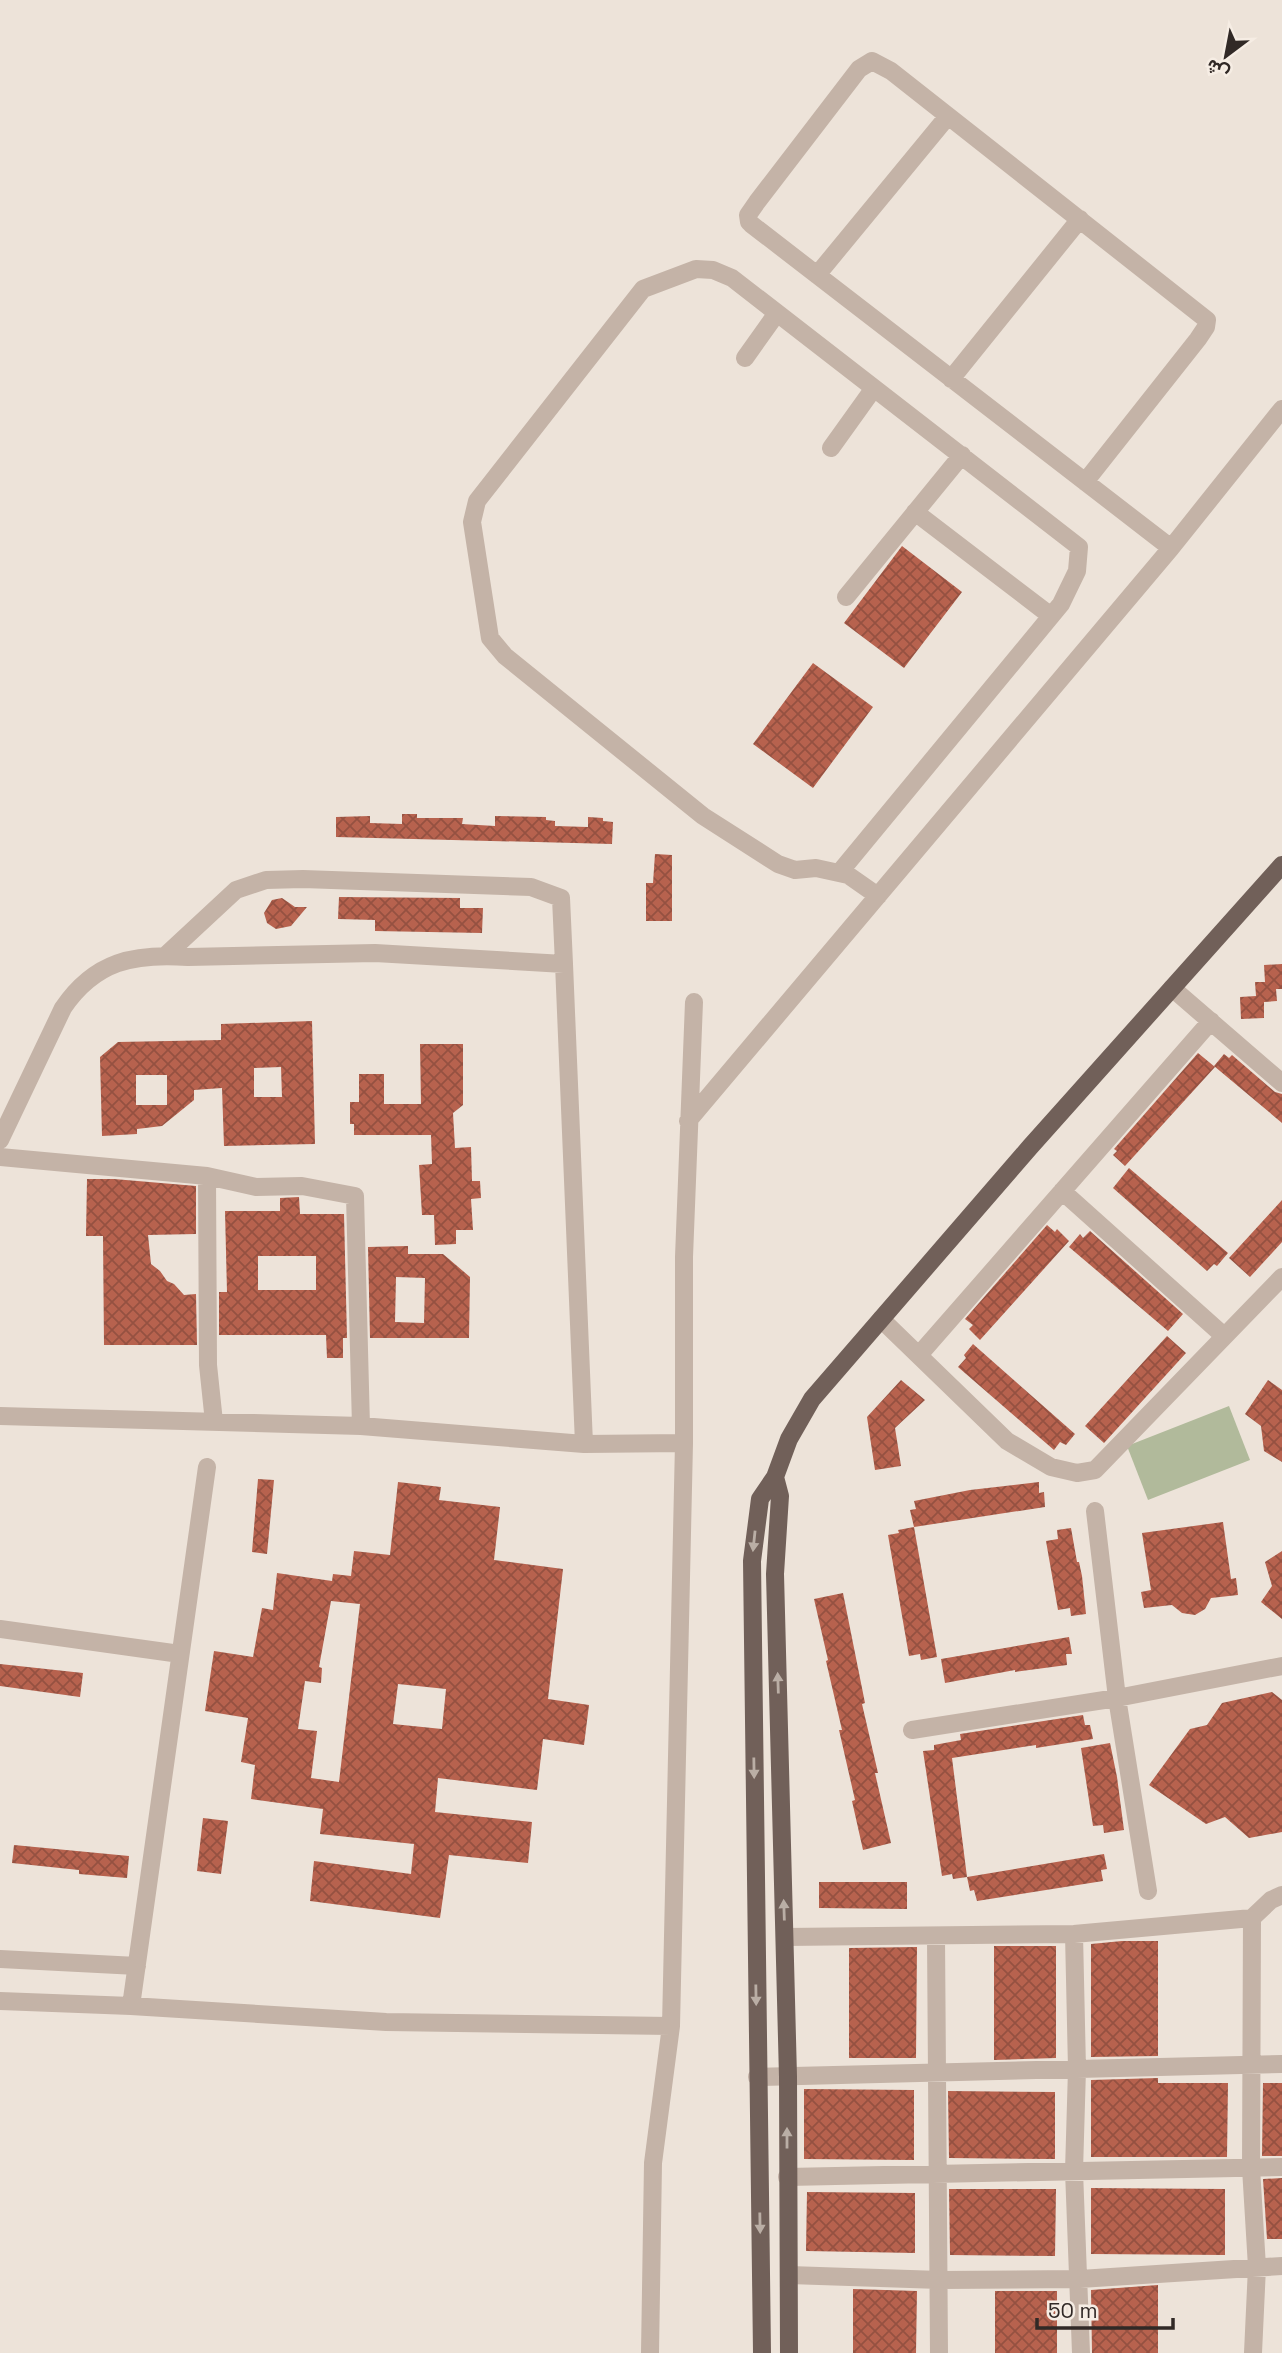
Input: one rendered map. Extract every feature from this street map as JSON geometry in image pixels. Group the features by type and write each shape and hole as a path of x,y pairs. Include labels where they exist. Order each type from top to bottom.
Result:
{"main road":[{"path":"762,2353 752,1561 760,1499 775,1478 789,1439 812,1399 1282,865"},
{"path":"775,1478 780,1496 775,1574 788,2077 789,2353"}],"street":[{"path":"1084,482 1198,339 1208,323 1205,317 878,63 867,63 859,69 747,218 751,224 1084,482 1171,548"},
{"path":"817,275 948,116"},
{"path":"951,379 1080,219"},
{"path":"839,873 1061,604 1077,571 1079,547 732,278 712,270 696,269 643,289 477,501 472,522 490,638 505,656 703,816 778,864 795,870 816,868 839,873 878,896"},
{"path":"745,358 778,313"},
{"path":"831,449 874,388"},
{"path":"688,1121 1171,548 1282,409"},
{"path":"846,597 962,455"},
{"path":"915,512 1051,616"},
{"path":"166,955 236,890 266,880 531,887 561,898 584,1444"},
{"path":"0,1140 63,1007 74,991 100,971 119,961 166,955 188,957 375,953 564,964"},
{"path":"1172,988 1282,1083"},
{"path":"650,2353 653,2163 671,2026 684,1443 684,1257 694,1002"},
{"path":"919,1355 1211,1021"},
{"path":"0,1157 207,1176 256,1187 302,1186 355,1196 361,1426"},
{"path":"207,1176 208,1365 215,1422"},
{"path":"1062,1191 1224,1336"},
{"path":"881,1319 1007,1441 1051,1467 1077,1473 1095,1470 1282,1277"},
{"path":"0,1416 361,1426 584,1444 684,1443"},
{"path":"131,2006 206,1467"},
{"path":"1095,1511 1117,1699 1148,1891"},
{"path":"0,1629 180,1654"},
{"path":"912,1730 1117,1699 1282,1666"},
{"path":"785,1937 1074,1934 1252,1919 1271,1900 1282,1895"},
{"path":"1252,1919 1251,2168 1257,2267 1253,2353"},
{"path":"1074,1934 1077,2069 1074,2171 1081,2353"},
{"path":"936,1937 939,2353"},
{"path":"0,1959 136,1966"},
{"path":"0,2001 131,2006 387,2022 671,2026"},
{"path":"757,2077 1282,2064"},
{"path":"787,2177 1282,2167"},
{"path":"789,2275 940,2280 1080,2279 1282,2266"}],"green space":[{"path":"1229,1406 1250,1460 1148,1500 1127,1446"}],"building":[{"path":"902,546 962,592 904,668 844,623"},
{"path":"813,663 873,707 813,788 753,744"},
{"path":"402,814 417,814 417,818 463,818 462,824 495,826 495,816 546,817 546,820 555,821 555,826 588,827 588,817 603,818 603,821 613,822 612,844 336,837 336,817 370,816 370,823 402,824"},
{"path":"655,854 672,855 672,921 646,921 646,883 653,883"},
{"path":"339,897 460,898 460,908 483,908 482,933 375,931 375,920 338,919"},
{"path":"282,898 295,907 307,907 291,926 276,929 267,923 264,913 272,900"},
{"path":"1282,964 1282,989 1276,989 1277,1001 1264,1002 1264,1018 1241,1019 1240,997 1256,996 1255,982 1265,982 1264,965"},
{"path":"312,1021 315,1144 224,1146 222,1088 194,1090 194,1100 162,1126 137,1129 137,1134 102,1136 100,1057 118,1042 221,1040 221,1024","holes":["281,1067 282,1097 254,1097 254,1068","136,1075 167,1075 167,1105 136,1105"]},
{"path":"420,1044 463,1044 463,1105 453,1113 455,1148 471,1147 472,1181 480,1181 481,1198 471,1199 473,1230 456,1230 456,1244 435,1245 434,1215 422,1215 419,1165 432,1164 431,1135 354,1135 354,1124 350,1124 350,1102 359,1102 359,1074 384,1074 384,1104 421,1104"},
{"path":"1198,1053 1215,1067 1125,1166 1113,1155 1117,1151 1114,1149"},
{"path":"1224,1054 1229,1058 1232,1055 1275,1092 1282,1094 1282,1123 1214,1066"},
{"path":"1129,1168 1228,1253 1217,1266 1214,1264 1207,1271 1113,1188"},
{"path":"87,1179 196,1186 196,1234 148,1235 151,1264 184,1295 196,1294 197,1345 104,1345 103,1236 86,1236"},
{"path":"299,1197 300,1214 344,1214 347,1338 343,1338 343,1358 327,1358 326,1335 219,1335 219,1292 227,1292 225,1211 280,1211 280,1198","holes":["258,1256 316,1256 316,1290 258,1290"]},
{"path":"1282,1200 1282,1242 1250,1277 1229,1258"},
{"path":"1047,1225 1055,1232 1057,1229 1069,1241 980,1340 969,1329 973,1325 965,1319"},
{"path":"1090,1231 1183,1314 1168,1331 1069,1247 1080,1234 1083,1238"},
{"path":"408,1246 408,1254 443,1254 470,1277 469,1338 370,1338 368,1247","holes":["396,1277 425,1278 424,1323 395,1322"]},
{"path":"1167,1336 1186,1353 1104,1443 1085,1426"},
{"path":"973,1344 1075,1434 1066,1445 1060,1442 1054,1450 958,1367"},
{"path":"901,1380 925,1400 895,1428 901,1466 875,1470 867,1417"},
{"path":"1268,1380 1282,1390 1282,1462 1264,1451 1261,1426 1245,1414"},
{"path":"258,1479 274,1480 267,1554 252,1552"},
{"path":"398,1482 441,1487 439,1500 500,1507 494,1560 563,1569 548,1699 589,1705 584,1745 543,1739 537,1790 438,1778 435,1812 532,1822 528,1863 449,1855 440,1918 310,1901 314,1861 411,1874 414,1844 320,1834 323,1809 251,1799 255,1765 241,1762 248,1718 205,1711 214,1651 253,1657 262,1608 273,1610 277,1573 332,1581 333,1574 351,1576 354,1551 390,1555","holes":["331,1601 360,1604 339,1782 311,1778 317,1731 298,1729 305,1681 321,1683 322,1668 319,1667","398,1684 446,1689 442,1729 393,1724"]},
{"path":"1039,1482 1039,1493 1044,1492 1045,1507 914,1527 910,1510 916,1509 914,1501 970,1490"},
{"path":"1223,1522 1231,1579 1236,1578 1238,1595 1211,1598 1205,1609 1195,1615 1182,1613 1172,1605 1144,1608 1141,1592 1151,1590 1142,1533"},
{"path":"914,1527 937,1657 921,1660 920,1654 909,1656 888,1535"},
{"path":"1071,1528 1082,1576 1086,1614 1071,1616 1070,1608 1058,1610 1046,1541 1058,1539 1057,1530"},
{"path":"1282,1551 1282,1619 1261,1602 1272,1586 1265,1562"},
{"path":"843,1593 865,1703 862,1704 878,1773 875,1773 891,1843 863,1850 839,1730 842,1730 814,1599"},
{"path":"1069,1637 1072,1654 1066,1654 1067,1665 1015,1670 945,1683 941,1659"},
{"path":"0,1664 83,1673 80,1697 0,1686"},
{"path":"1272,1692 1282,1700 1282,1832 1249,1838 1225,1817 1206,1824 1149,1785 1190,1729 1207,1725 1222,1703"},
{"path":"1083,1715 1085,1725 1090,1725 1093,1739 952,1758 967,1877 953,1879 952,1874 942,1876 923,1751 934,1750 934,1745 961,1740 960,1734"},
{"path":"1110,1743 1124,1830 1104,1833 1103,1825 1093,1826 1081,1748"},
{"path":"203,1818 228,1821 221,1874 197,1871"},
{"path":"14,1845 129,1856 127,1878 79,1874 79,1870 12,1863"},
{"path":"1104,1854 1107,1869 1101,1870 1103,1881 977,1901 974,1890 970,1891 967,1877"},
{"path":"819,1882 907,1882 907,1909 819,1908"},
{"path":"1158,1941 1158,2056 1091,2057 1091,1944"},
{"path":"994,1946 1056,1946 1056,2058 994,2060"},
{"path":"917,1947 916,2058 849,2058 849,1948"},
{"path":"1158,2078 1158,2083 1228,2083 1227,2157 1091,2157 1091,2080"},
{"path":"1263,2083 1282,2083 1282,2156 1262,2156"},
{"path":"804,2089 914,2090 914,2160 804,2159"},
{"path":"948,2091 1055,2092 1055,2159 949,2158"},
{"path":"1282,2178 1282,2239 1267,2239 1263,2179"},
{"path":"1091,2188 1225,2189 1225,2255 1091,2254"},
{"path":"949,2189 1056,2189 1055,2256 950,2255"},
{"path":"807,2192 915,2193 915,2253 806,2251"},
{"path":"1158,2285 1158,2353 1092,2353 1091,2290"},
{"path":"853,2289 917,2291 916,2353 853,2353"},
{"path":"995,2291 1057,2291 1057,2353 995,2353"}]}
